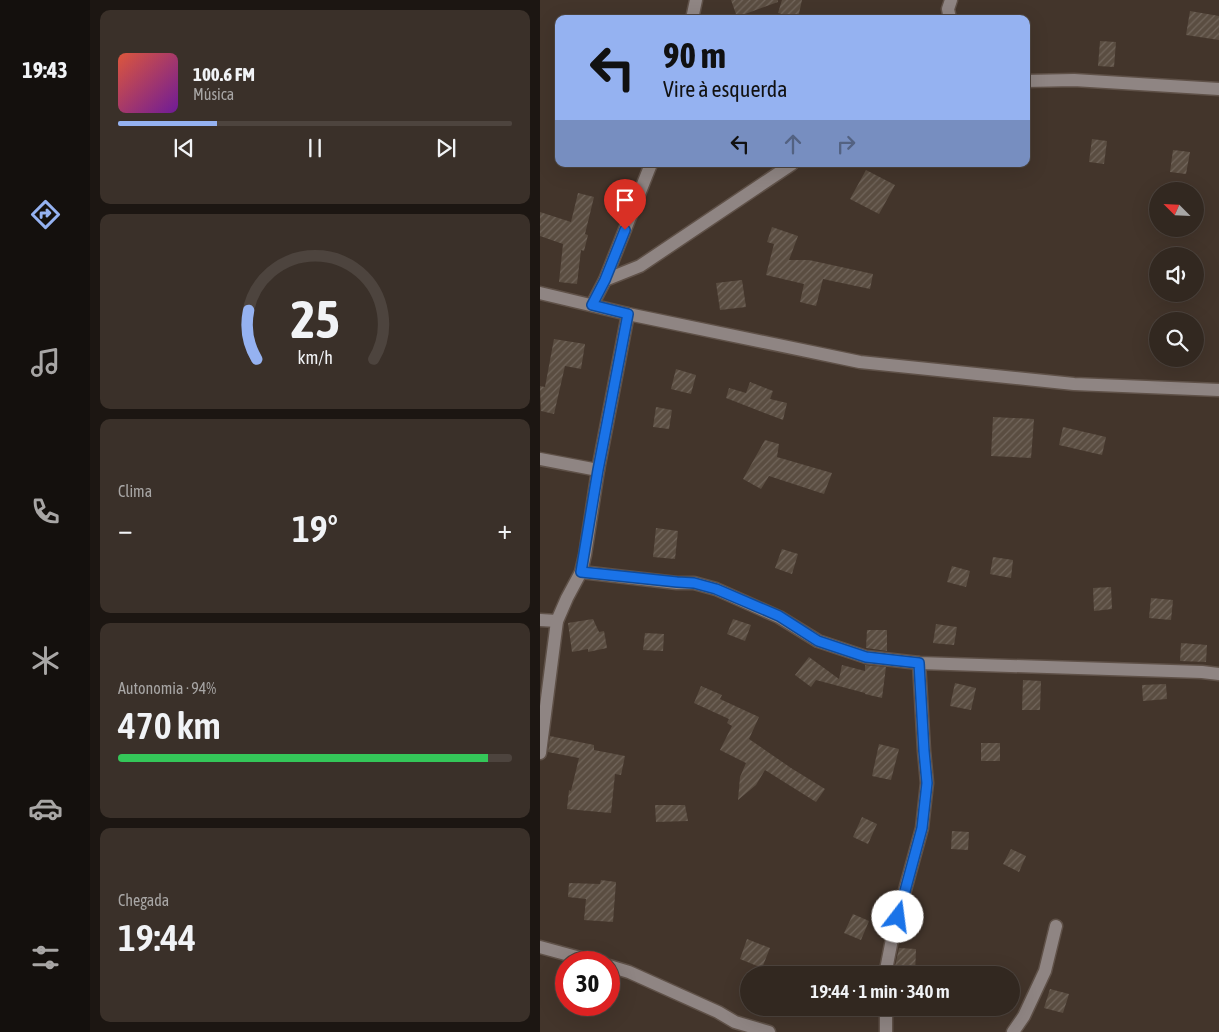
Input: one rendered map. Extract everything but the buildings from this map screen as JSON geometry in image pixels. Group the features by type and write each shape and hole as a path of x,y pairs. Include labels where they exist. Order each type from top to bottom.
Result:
{"street":[{"path":"693,15 696,0"},
{"path":"949,15 948,9 951,0"},
{"path":"1030,81 1074,80 1219,89"},
{"path":"592,305 605,280 650,167"},
{"path":"605,280 640,266 788,167"},
{"path":"540,293 628,314 860,362 1074,384 1219,390"},
{"path":"540,753 557,621 566,598 581,572 598,470 628,314"},
{"path":"540,459 598,470"},
{"path":"581,572 668,582 694,583 716,589 779,616 818,641 866,657 919,663 1219,674"},
{"path":"540,620 557,621"},
{"path":"887,966 893,934 922,828 927,783 919,663"},
{"path":"1013,1032 1024,1016 1046,970 1056,926"},
{"path":"540,947 555,951"},
{"path":"620,969 718,1012 734,1027 769,1032"},
{"path":"886,1016 886,1032"}],"route":[{"path":"625,230 605,280 592,305 628,314 598,470 581,572 694,583 716,589 779,616 818,641 866,657 919,663 927,783 922,828 898,917"}]}
